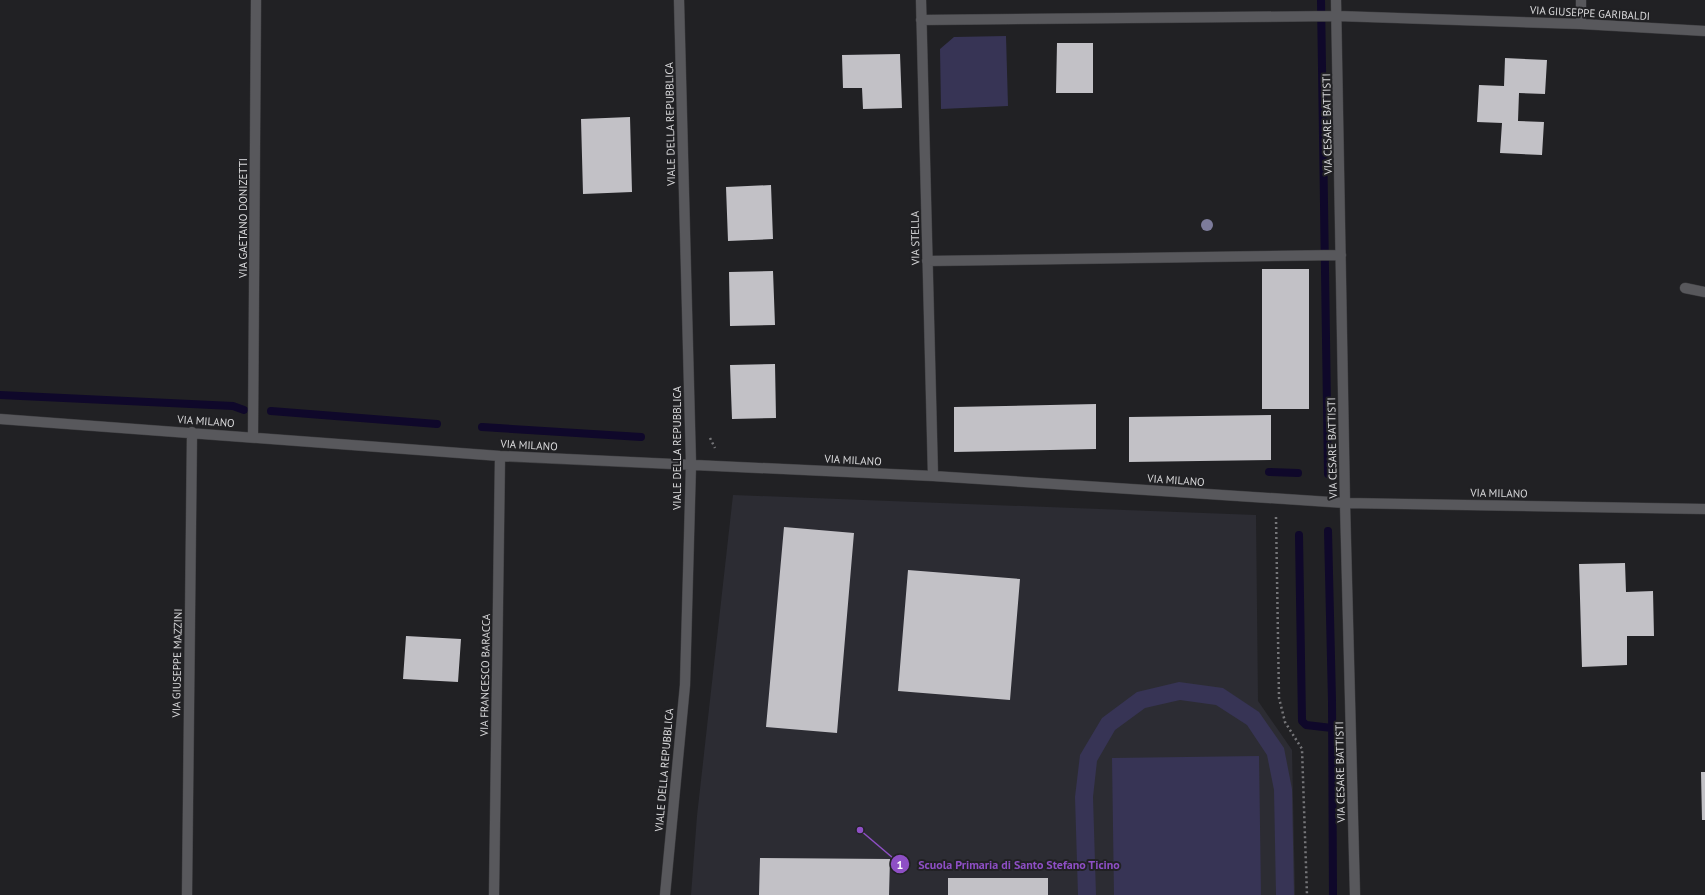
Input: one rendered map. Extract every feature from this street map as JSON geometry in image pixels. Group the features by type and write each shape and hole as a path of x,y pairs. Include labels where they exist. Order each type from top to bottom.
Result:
{"street":[{"name":"VIA GAETANO DONIZETTI","path":"253,436 256,0"},
{"name":"VIALE DELLA REPUBBLICA","path":"665,895 685,684 690,464 679,0"},
{"name":"VIA STELLA","path":"920,0 933,476"},
{"name":"VIA CESARE BATTISTI","path":"1336,0 1334,16 1338,256 1355,895"},
{"path":"1581,0 1581,24"},
{"name":"VIA GIUSEPPE GARIBALDI","path":"921,20 1334,16 1581,24 1705,31"},
{"path":"927,261 1338,256"},
{"path":"1685,288 1705,292"},
{"name":"VIA MILANO","path":"0,419 253,436 500,456 933,476 1345,503 1705,509"},
{"name":"VIA GIUSEPPE MAZZINI","path":"187,895 192,432"},
{"name":"VIA FRANCESCO BARACCA","path":"494,895 500,456"}],"path":[{"path":"1276,498 1279,698 1285,722 1302,748 1306,895"}],"shaded area":[{"path":"1006,36 1008,106 941,109 940,49 954,37"},
{"path":"733,495 1256,515 1258,701 1292,750 1295,895 691,895 697,816"},
{"path":"1179,682 1223,688 1259,712 1284,748 1292,789 1294,895 1276,895 1274,790 1267,755 1247,725 1216,705 1180,700 1145,708 1115,730 1097,761 1093,797 1096,895 1078,895 1075,797 1080,755 1102,718 1137,692"},
{"path":"1259,756 1261,895 1114,895 1112,758"}],"building":[{"path":"1057,43 1093,43 1093,93 1056,93"},
{"path":"900,54 902,108 863,109 862,88 843,88 842,55"},
{"path":"1505,58 1547,60 1545,94 1519,93 1518,121 1544,122 1542,155 1500,153 1502,123 1477,122 1479,85 1504,86"},
{"path":"630,117 632,192 583,194 581,119"},
{"path":"771,185 773,239 728,241 726,187"},
{"path":"1262,269 1309,269 1309,409 1262,409"},
{"path":"773,271 775,325 730,326 729,272"},
{"path":"775,364 776,418 732,419 730,365"},
{"path":"1096,404 1096,449 954,452 954,407"},
{"path":"1271,415 1271,460 1129,462 1129,417"},
{"path":"784,527 854,533 837,733 766,727"},
{"path":"1625,563 1626,592 1653,591 1654,636 1627,636 1627,665 1582,667 1579,564"},
{"path":"908,570 1020,579 1010,700 898,691"},
{"path":"406,636 461,639 458,682 403,679"},
{"path":"1701,772 1705,772 1705,820 1702,820"},
{"path":"760,858 890,859 889,895 759,895"},
{"path":"948,878 1048,878 1048,895 948,895"}],"waterway":[{"path":"1321,0 1328,474"},
{"path":"0,395 233,406 244,410"},
{"path":"271,411 437,424"},
{"path":"482,427 641,437"},
{"path":"1269,472 1298,473"},
{"path":"1328,531 1332,701 1333,895"},
{"path":"1299,535 1302,721 1306,725 1332,728"}],"place":[{"name":"Scuola Primaria di Santo Stefano Ticino","path":"860,830"}]}
